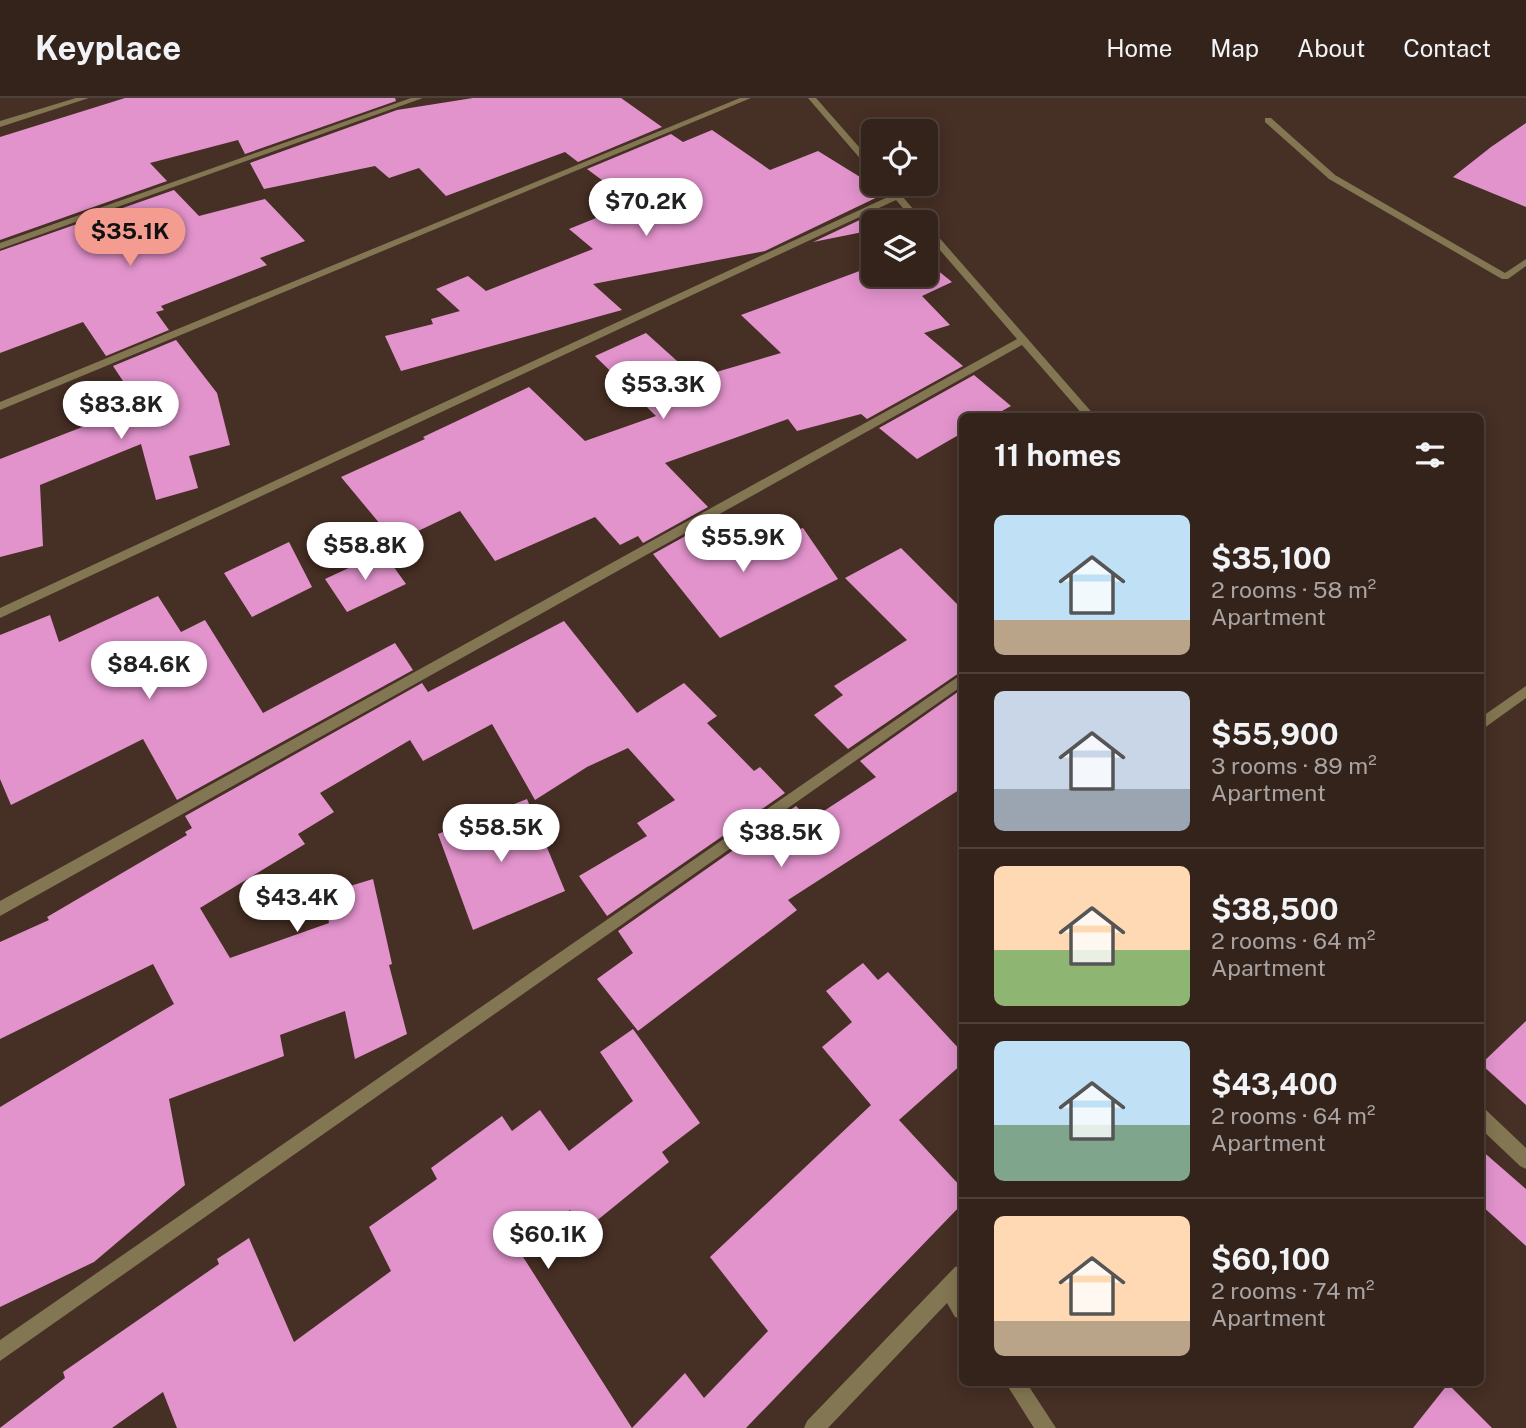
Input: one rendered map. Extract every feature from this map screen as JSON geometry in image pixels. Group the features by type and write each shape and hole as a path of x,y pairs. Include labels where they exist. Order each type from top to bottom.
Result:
{"street":[{"path":"0,124 85,98"},
{"path":"0,246 419,98"},
{"path":"0,406 747,98"},
{"path":"812,98 861,154"},
{"path":"1268,120 1332,177 1505,277 1526,262"},
{"path":"0,612 898,196 910,210"},
{"path":"938,242 1087,413"},
{"path":"0,908 1023,340"},
{"path":"0,1351 959,681"},
{"path":"1484,723 1526,691"},
{"path":"1484,1120 1526,1160"},
{"path":"814,1428 959,1277"},
{"path":"948,1289 959,1306"},
{"path":"1017,1386 1046,1428"}],"building":[{"path":"125,98 395,98 396,101 245,154 238,140 150,163 167,181 0,240 0,137"},
{"path":"473,98 621,98 662,127 578,162 565,152 446,196 419,168 389,178 375,166 264,189 250,163 397,110"},
{"path":"1526,123 1526,207 1453,177 1491,147"},
{"path":"712,130 770,170 818,151 861,178 861,196 880,196 765,251 593,284 622,310 401,371 385,336 433,324 431,319 460,311 436,289 468,276 486,291 593,249 569,229 633,203 587,169 671,134 683,142"},
{"path":"174,190 199,216 265,199 305,241 260,258 267,265 161,306 164,310 156,312 169,330 106,356 83,322 0,353 0,251"},
{"path":"861,219 861,232 813,242"},
{"path":"861,270 861,287 938,287 938,271 952,282 922,296 950,325 924,333 963,366 867,419 861,414 797,431 788,419 665,463 708,507 643,543 638,536 620,545 595,517 495,561 460,511 395,542 341,477 529,387 585,441 656,416 595,356 646,333 696,378 781,353 741,315"},
{"path":"176,340 217,393 230,445 189,456 198,488 156,500 141,444 40,485 43,546 0,557 0,459 139,405 113,366"},
{"path":"974,375 1011,406 998,413 959,413 959,435 917,459 879,428"},
{"path":"718,518 747,547 803,528 838,579 720,638 653,554"},
{"path":"289,542 312,587 252,617 224,573"},
{"path":"901,548 959,606 959,673 848,749 814,715 843,695 834,686 907,640 845,578"},
{"path":"383,552 406,584 347,612 325,579"},
{"path":"158,596 181,632 205,620 263,713 395,643 413,670 177,800 143,739 11,805 0,779 0,635 50,615 59,642"},
{"path":"564,621 637,713 684,683 717,716 707,723 754,771 760,767 785,793 607,916 579,876 647,836 637,823 675,800 628,748 587,767 535,800 492,724 423,761 410,740 320,793 334,812 298,834 305,844 200,908 230,958 329,923 324,894 373,879 392,964 389,965 407,1034 355,1059 345,1011 280,1035 284,1056 169,1099 185,1185 94,1262 0,1307 0,1107 174,1004 153,964 0,1039 0,942 49,920 47,917 187,835 185,832 192,828 185,816 422,683 428,692"},
{"path":"959,691 959,790 788,900 797,910 638,1031 597,979 633,953 618,931 796,806 810,820 876,777 860,761"},
{"path":"527,799 565,891 473,930 438,834"},
{"path":"863,963 878,980 888,972 959,1049 959,1067 899,1120 959,1185 959,1207 746,1428 632,1428 685,1373 704,1398 768,1331 710,1257 871,1105 822,1047 852,1022 826,991"},
{"path":"1526,1021 1526,1105 1484,1067 1484,1061"},
{"path":"633,1029 700,1123 662,1152 669,1162 584,1231 570,1210 518,1249 632,1428 177,1428 163,1392 112,1428 0,1428 65,1378 63,1372 219,1264 217,1259 249,1238 294,1342 391,1271 369,1227 437,1179 431,1168 502,1116 512,1131 540,1110 569,1151 633,1101 600,1052"},
{"path":"1484,1152 1526,1189 1526,1246 1484,1208"},
{"path":"1446,1386 1450,1386 1492,1428 1413,1428"}]}
